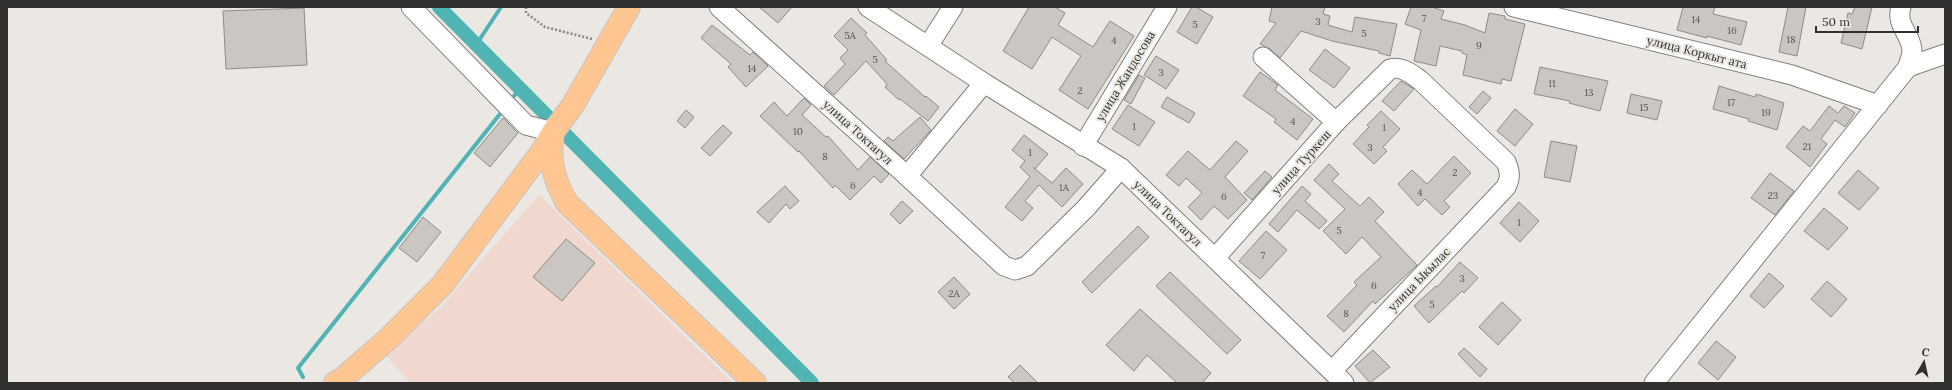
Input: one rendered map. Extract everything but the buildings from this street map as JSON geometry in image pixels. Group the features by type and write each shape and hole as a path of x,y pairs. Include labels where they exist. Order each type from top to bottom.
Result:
{"main road":[{"path":"335,383 371,355 443,284 543,150 553,132 573,105 629,7"},
{"path":"553,132 551,154 554,176 567,203 755,383"}],"street":[{"path":"411,7 526,125 553,132"},
{"name":"улица Токтагул","path":"719,7 907,176 1004,266 1015,270 1027,266 1086,208 1121,168"},
{"name":"улица Токтагул","path":"868,7 984,83 1083,146 1121,168 1338,377"},
{"path":"928,46 953,7"},
{"name":"улица Жандосова","path":"1083,146 1167,7"},
{"name":"улица Коркыт ата","path":"1514,7 1792,75 1878,105"},
{"path":"1654,383 1908,67 1912,52 1910,40 1903,30 1899,14 1900,7"},
{"path":"1908,67 1945,54"},
{"path":"1263,57 1336,122"},
{"name":"улица Туркеш","path":"1215,258 1336,122 1390,69 1404,69 1420,80 1506,162 1510,172 1510,180 1506,187"},
{"path":"907,176 984,83"},
{"name":"улица Ыкылас","path":"1338,377 1506,187"}],"path":[{"path":"526,7 526,13 546,27 608,43"}],"shaded area":[{"path":"539,195 733,383 410,383 384,353 439,309"}],"waterway":[{"path":"439,7 812,383"},
{"path":"476,45 501,7"},
{"path":"514,96 520,89"},
{"path":"303,377 298,368 500,114"}]}
